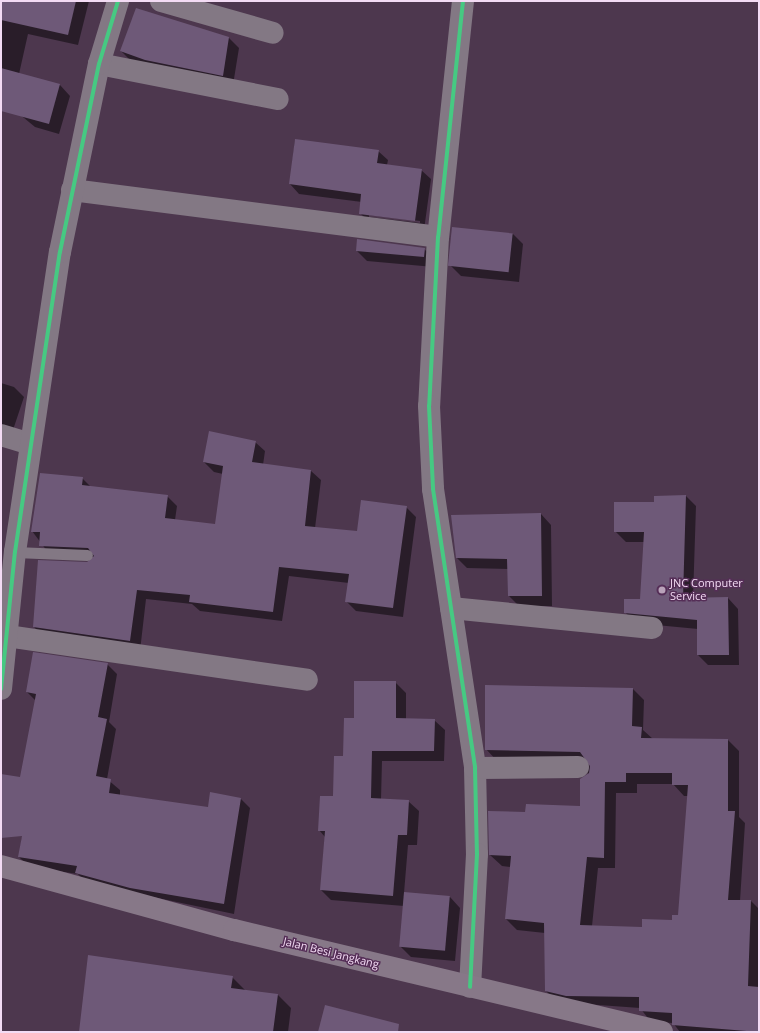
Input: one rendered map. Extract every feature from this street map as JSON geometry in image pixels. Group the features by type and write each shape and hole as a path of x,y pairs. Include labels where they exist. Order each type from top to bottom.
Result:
{"main road":[{"name":"Jalan Besi Jangkang","path":"2,868 234,930 662,1032"}],"street":[{"path":"1,689 15,552 30,444 72,190 100,64 118,1"},
{"path":"161,1 273,33"},
{"path":"463,1 438,237 428,406 433,489 475,768 477,854 470,987"},
{"path":"100,64 278,99"},
{"path":"72,190 438,237"},
{"path":"1,435 30,444"},
{"path":"451,608 652,628"},
{"path":"7,636 306,680"},
{"path":"475,768 578,767"}],"lane":[{"path":"15,552 88,555"}],"building":[{"path":"1,1 76,1 68,35 1,20"},
{"path":"136,8 229,37 223,76 145,60 120,51"},
{"path":"1,68 60,84 49,124 1,111"},
{"path":"295,139 379,150 377,163 422,169 415,221 359,214 361,194 289,184"},
{"path":"452,227 513,233 509,272 448,266"},
{"path":"357,239 425,248 424,257 356,251"},
{"path":"209,431 256,441 252,462 311,470 305,526 357,531 361,500 407,506 393,608 345,602 349,574 279,567 273,612 189,602 190,595 137,590 130,641 33,627 38,560 87,562 94,556 88,548 39,546 40,532 31,532 40,473 83,477 82,485 168,495 165,518 215,524 223,466 203,462"},
{"path":"686,495 683,598 728,597 729,655 697,655 697,620 624,613 624,599 640,599 644,532 614,532 614,502 654,502 654,496"},
{"path":"541,513 542,596 508,596 507,559 456,558 451,515"},
{"path":"33,652 108,663 98,717 107,719 96,776 111,779 109,793 208,807 210,792 241,798 224,904 130,888 75,873 77,866 18,857 22,836 1,838 1,774 20,777 36,694 26,692"},
{"path":"354,681 396,681 396,718 435,719 434,751 372,751 371,798 409,800 407,835 398,835 393,896 320,890 325,831 318,831 320,796 333,796 334,756 343,756 344,718 354,718"},
{"path":"485,685 633,688 632,726 642,727 641,738 728,739 728,811 735,811 728,900 751,900 748,986 759,987 759,1032 672,1025 672,1013 639,1011 639,997 566,996 545,991 544,923 505,919 511,856 489,855 488,811 525,812 526,804 580,806 580,779 589,773 590,766 580,752 485,750","holes":["626,773 672,773 672,785 688,785 678,915 672,915 672,920 642,919 642,927 580,925 587,857 604,858 605,782 626,782"]},
{"path":"404,892 450,896 445,951 399,947"},
{"path":"88,955 233,976 231,988 278,994 273,1032 79,1032"},
{"path":"325,1005 399,1024 398,1032 318,1032"}],"cycle path":[{"path":"1,689 15,552 60,252 99,64 118,1"},
{"path":"463,1 438,237 429,406 433,489 475,768 477,854 470,987"}],"place":[{"name":"JNC Computer Service","path":"662,590"}]}
